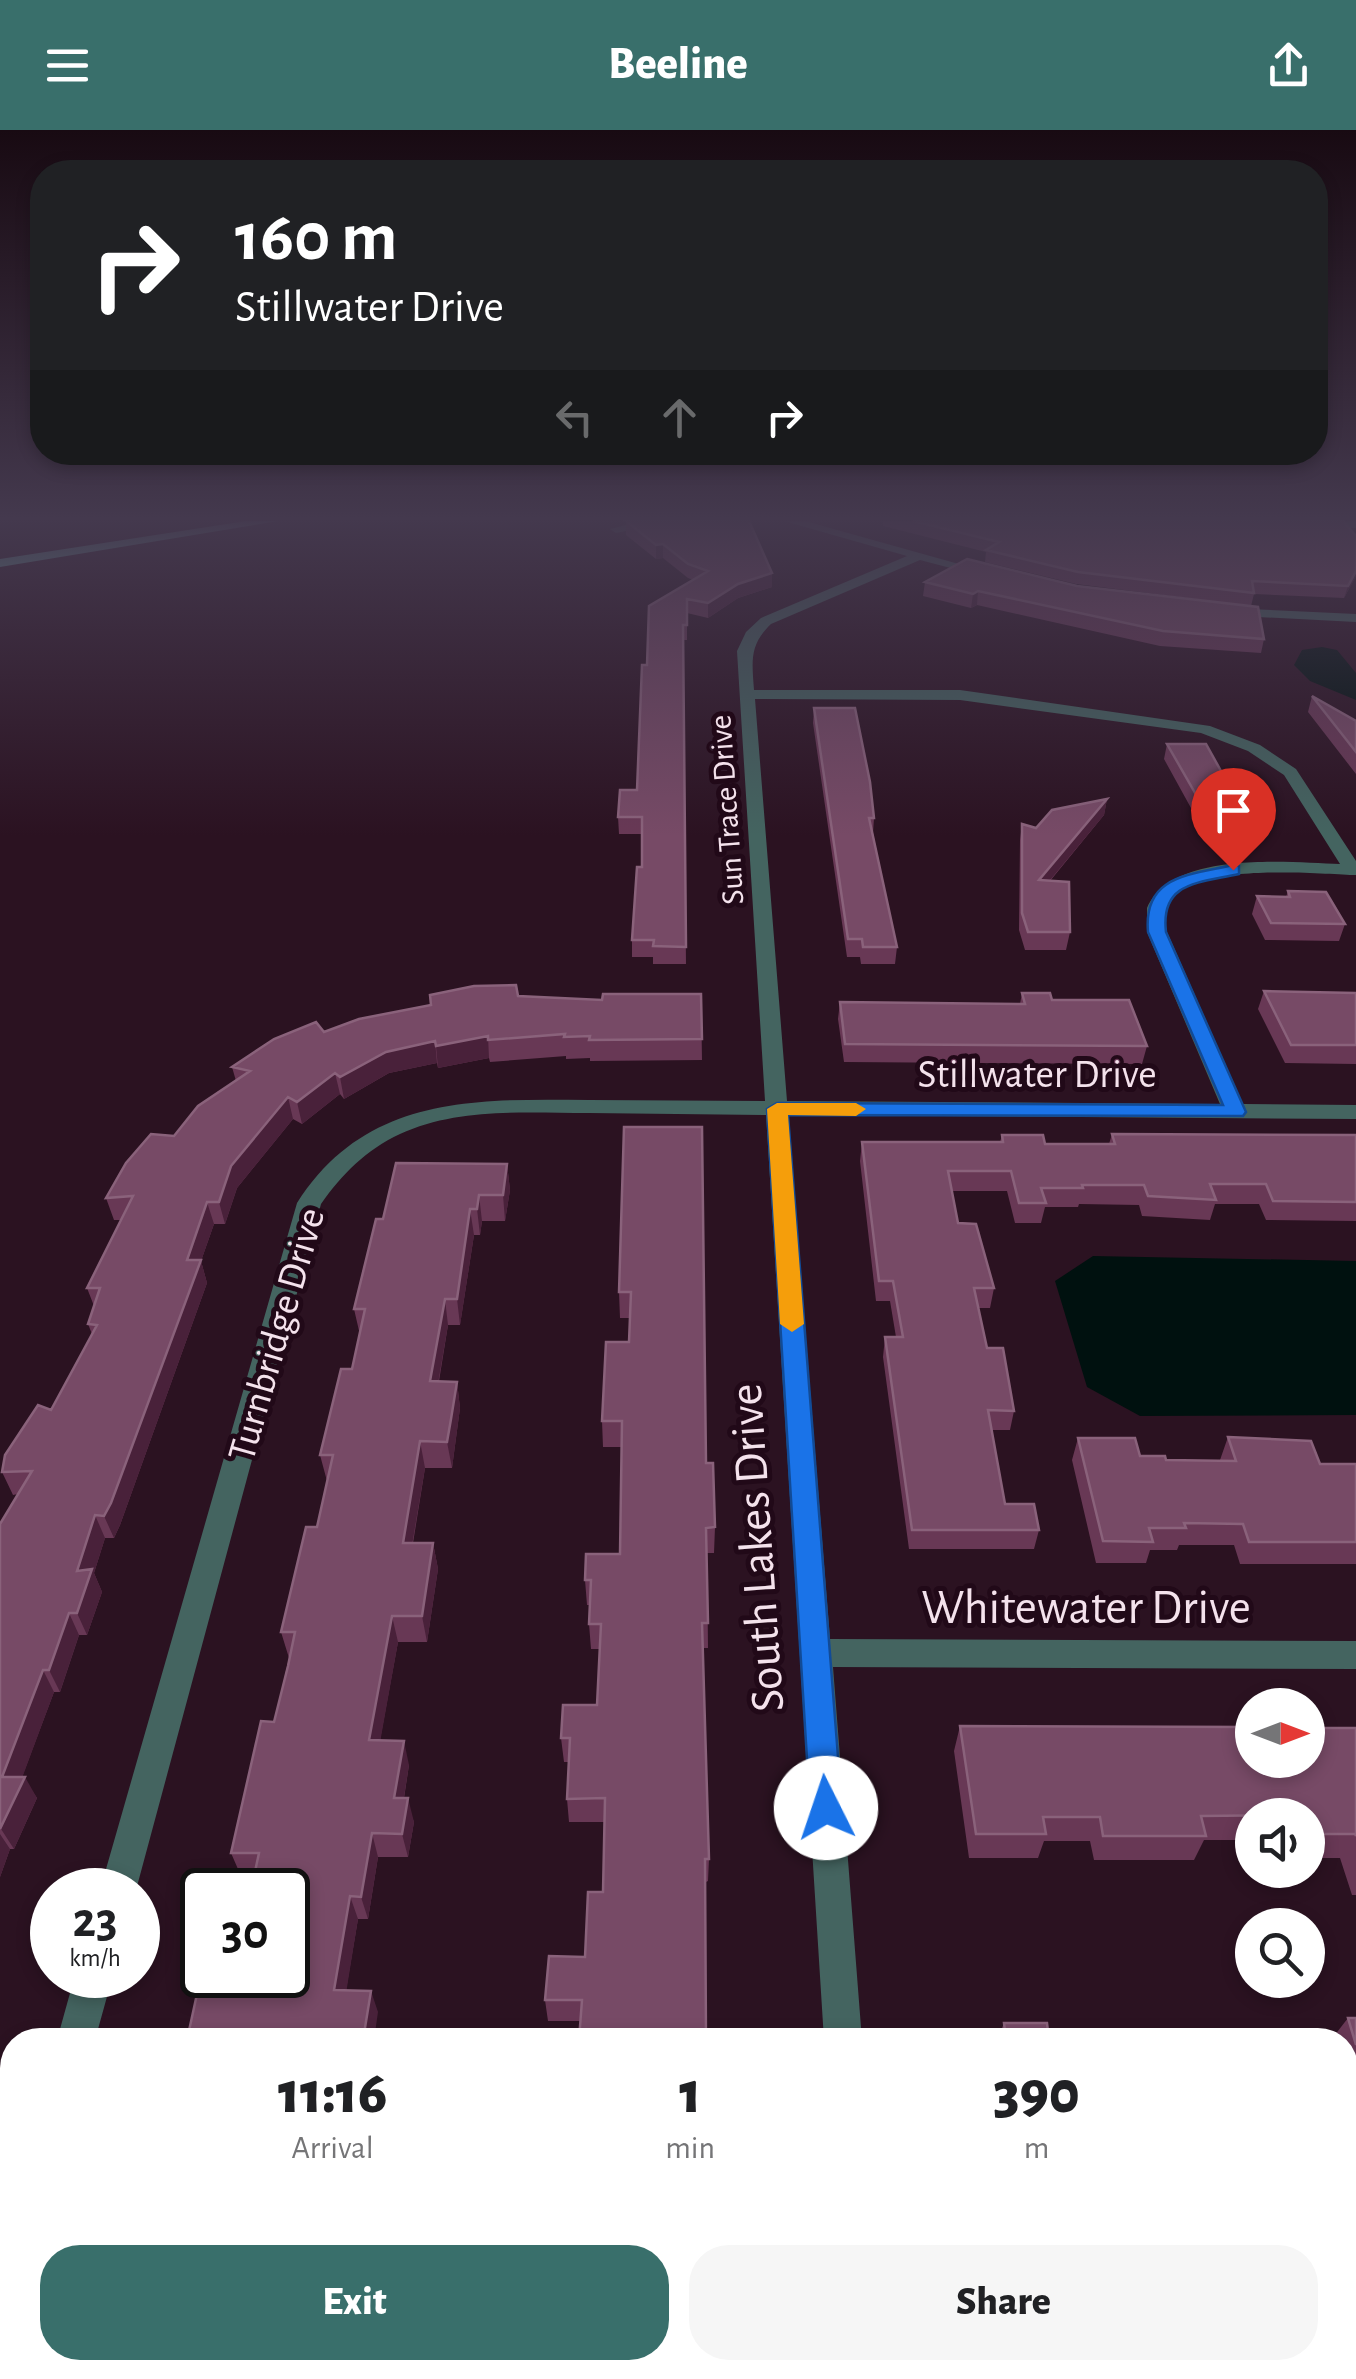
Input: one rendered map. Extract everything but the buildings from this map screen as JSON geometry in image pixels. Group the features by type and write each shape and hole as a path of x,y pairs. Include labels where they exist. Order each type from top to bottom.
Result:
{"street":[{"name":"Sun Trace Drive","path":"761,626 746,642 777,1109"},
{"path":"748,694 960,695 1204,729 1254,748 1290,772 1355,870"},
{"path":"1236,1112 1157,932 1155,912 1159,900 1177,883 1210,872 1355,870"},
{"name":"Turnbridge Drive","path":"124,1868 309,1203 328,1173 352,1150 388,1129 427,1115 467,1108 777,1109"},
{"name":"Stillwater Drive","path":"777,1109 1356,1112"},
{"name":"South Lakes Drive","path":"777,1109 842,2028"},
{"name":"Whitewater Drive","path":"815,1653 1356,1654"},
{"path":"79,2028 88,1998"}],"shaded area":[{"path":"1302,650 1337,650 1356,673 1356,700 1310,681 1294,665"},
{"path":"1093,1256 1356,1261 1356,1415 1140,1416 1087,1387 1055,1281"}],"slow traffic":[{"path":"792,1324 777,1109 856,1109"}],"route":[{"path":"826,1808 777,1109 1236,1112 1157,932 1155,912 1159,900 1177,883 1210,872 1233,870"}]}
